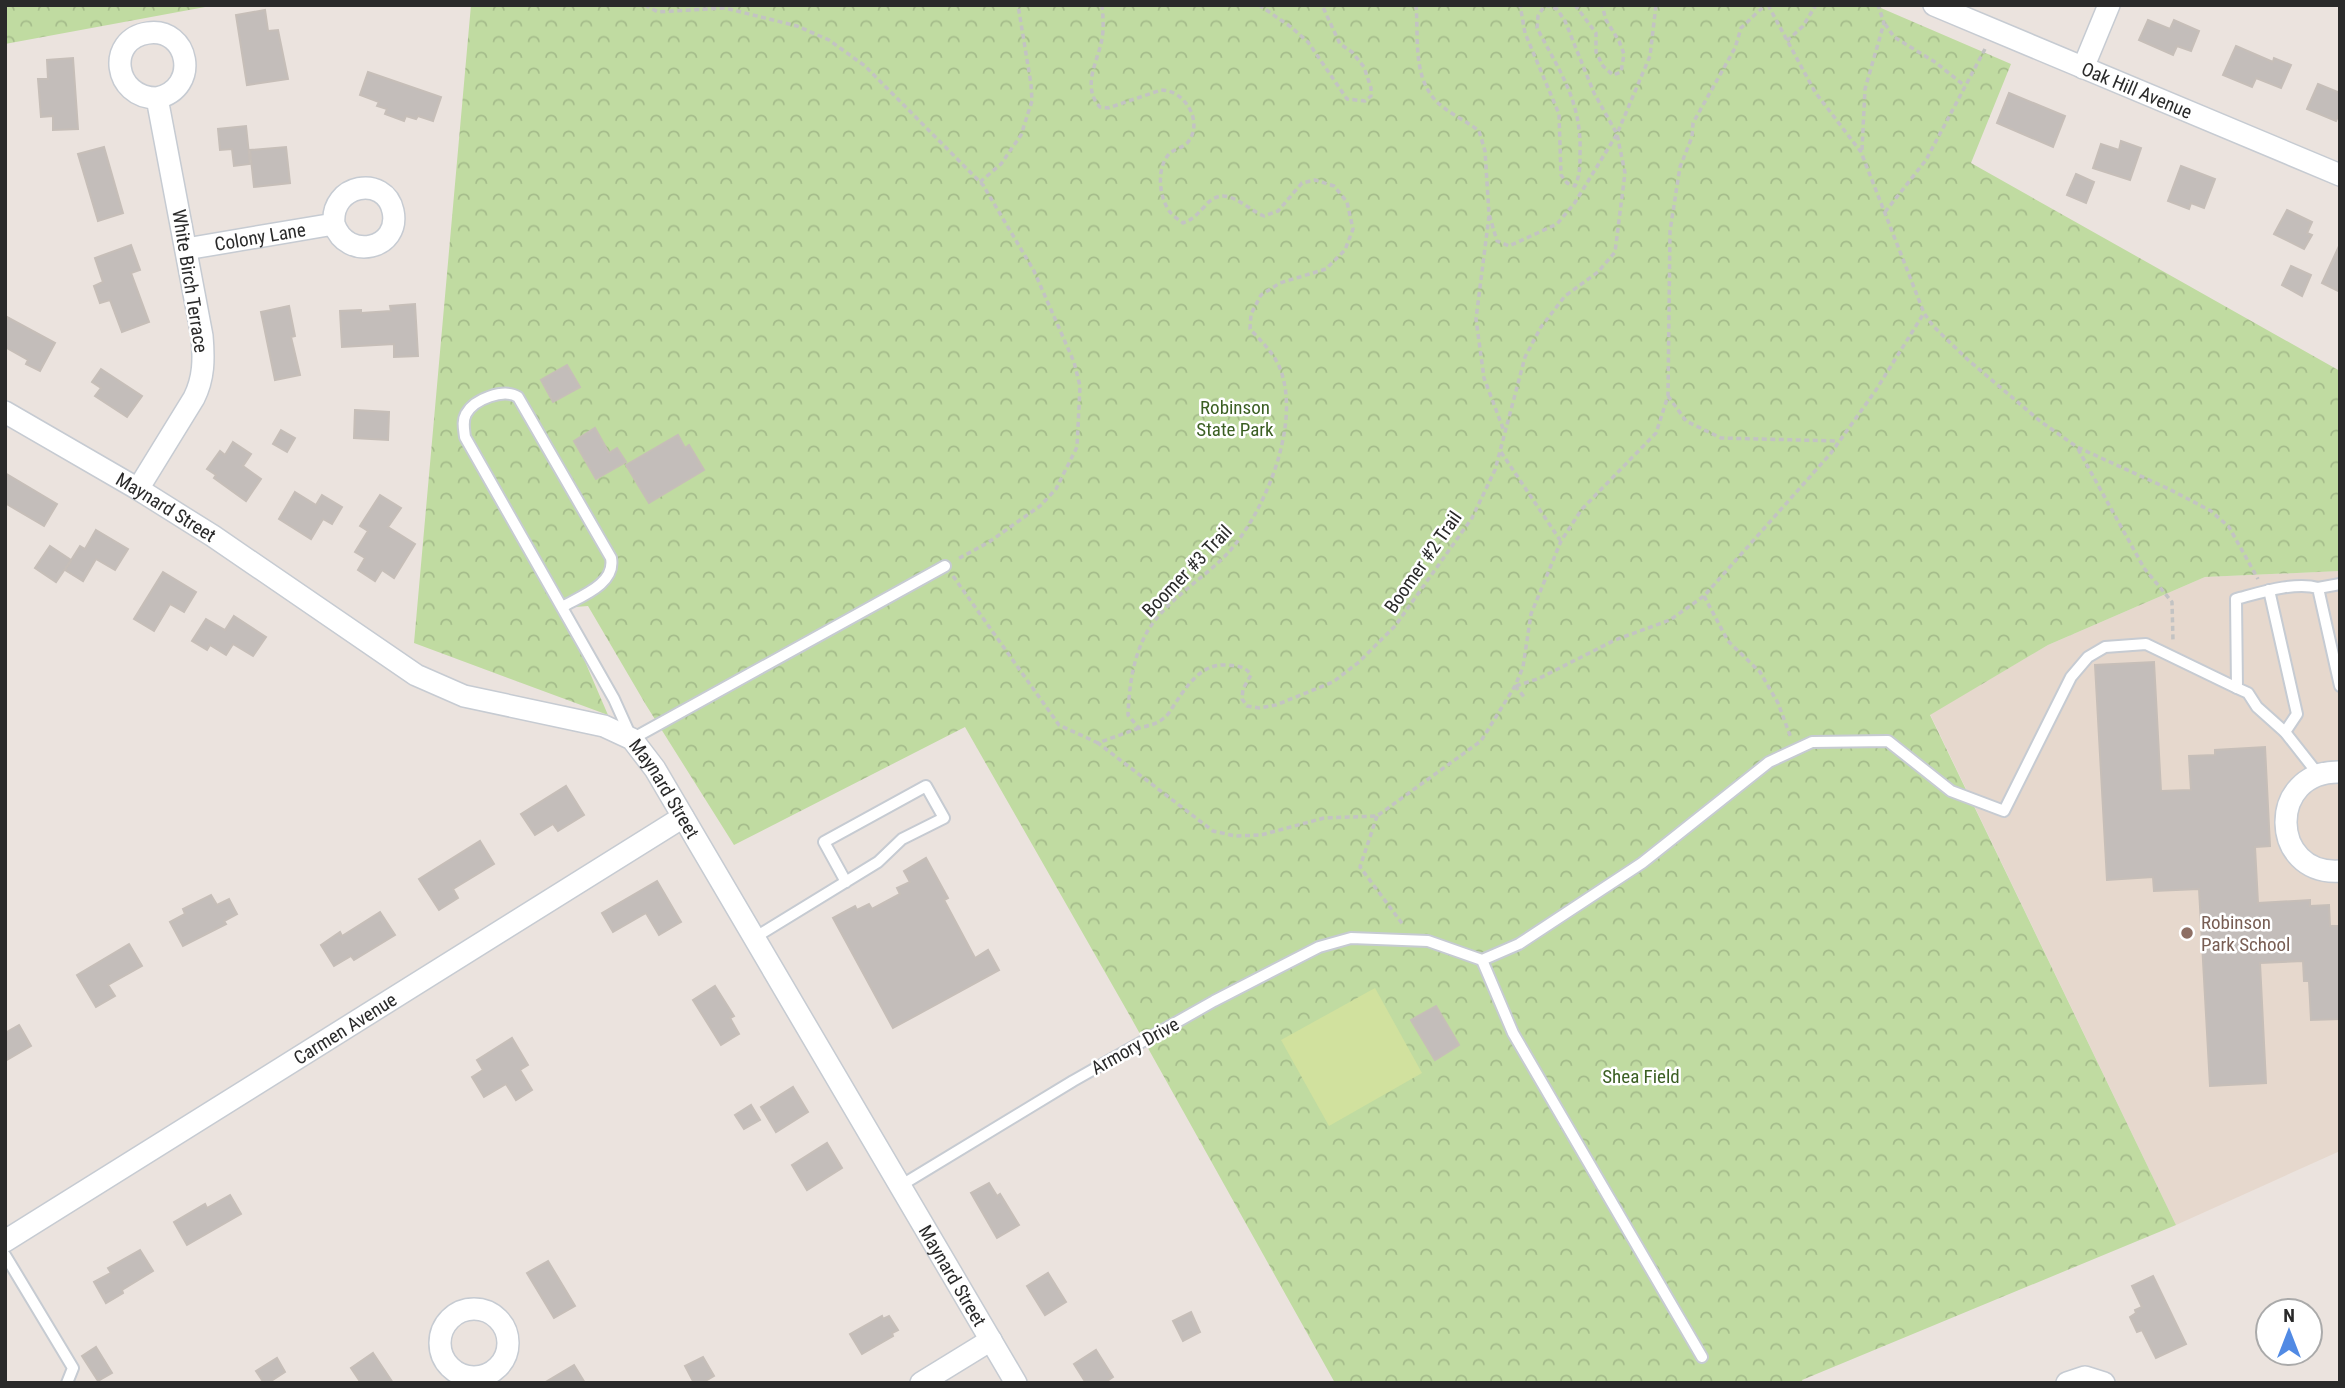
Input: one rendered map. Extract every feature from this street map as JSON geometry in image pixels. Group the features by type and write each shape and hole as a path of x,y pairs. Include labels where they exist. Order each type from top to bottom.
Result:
{"street":[{"name":"Oak Hill Avenue","path":"1934,5 2340,175"},
{"path":"2084,68 2109,5"},
{"name":"White Birch Terrace","path":"138,489 201,385 204,369 203,344 187,249 157,99"},
{"name":"Colony Lane","path":"187,249 334,224"},
{"name":"Maynard Street","path":"5,412 213,536 416,675 464,696 604,726 632,739 649,760 683,817 1016,1383"},
{"path":"2340,772 2318,774 2304,782 2291,797 2285,817 2287,836 2297,854 2304,861 2322,870 2340,872"},
{"name":"Carmen Avenue","path":"5,1241 683,817"},
{"path":"921,1383 991,1340"},
{"path":"2067,1383 2085,1377 2104,1383"}],"lane":[{"path":"562,607 606,580 613,567 611,558 518,397 502,392 472,407 465,415 465,437 614,699 632,739 945,566"},
{"path":"2237,688 2236,599 2269,590 2310,586 2318,589 2340,584"},
{"path":"2318,589 2340,686"},
{"path":"2269,590 2297,714 2285,732"},
{"path":"1702,1357 1513,1033 1482,960 1520,944 1642,863 1769,762 1812,742 1888,741 1951,791 2004,811 2071,677 2088,657 2105,648 2146,645 2248,693 2257,707 2285,732 2318,774"},
{"path":"754,938 846,882 878,862 902,839 944,818 926,786 824,842 846,882"},
{"name":"Armory Drive","path":"900,1186 1073,1081 1214,1001 1319,947 1351,938 1428,941 1482,960"},
{"path":"5,1255 73,1368 67,1383"}],"path":[{"path":"645,5 658,12 725,8 797,26 830,40 865,66 980,182 1034,271 1074,362 1080,386 1077,447 1056,489 1040,506 989,542 945,566 1059,725 1098,743 1213,831 1235,836 1261,835 1324,818 1377,816 1481,741 1515,686 1523,667 1531,614 1561,541 1582,509 1656,433 1668,396 1670,231 1680,167 1692,137 1693,123 1735,48 1741,29 1767,5 1815,92 1861,152 1924,313 1933,326 1967,359 2040,421 2077,447 2211,511 2229,527 2255,576 2269,590"},
{"path":"980,182 1001,164 1021,135 1032,101 1018,5"},
{"name":"Boomer #3 Trail","path":"1102,5 1103,36 1091,76 1095,102 1100,107 1108,108 1128,100 1141,99 1161,89 1171,90 1191,108 1194,128 1187,143 1169,155 1163,168 1160,187 1169,212 1183,223 1193,219 1211,198 1223,195 1242,202 1252,211 1264,216 1278,211 1302,183 1315,180 1334,186 1347,202 1353,229 1345,250 1326,269 1280,283 1261,295 1251,314 1250,328 1270,350 1280,369 1285,395 1285,433 1277,463 1253,521 1227,554 1167,608 1147,631 1136,658 1128,715 1139,728"},
{"path":"1259,5 1308,42 1347,99 1365,101 1371,96 1371,88 1364,67 1352,52 1340,44 1322,5"},
{"path":"1416,5 1417,49 1421,74 1429,92 1441,106 1479,131 1485,150 1489,214 1476,319 1484,378 1504,431"},
{"path":"1520,5 1525,33 1559,114 1561,175 1567,183 1575,186 1580,175 1581,134 1573,97 1537,27 1538,16 1545,5 1557,9 1565,21 1594,93 1618,134"},
{"path":"1575,5 1596,33 1596,52 1603,66 1613,75 1621,72 1624,54 1606,20 1602,5"},
{"path":"1489,214 1497,241 1509,246 1557,224 1574,204 1618,134 1650,56 1657,5"},
{"path":"1787,41 1803,26 1816,5"},
{"path":"1878,5 1884,23 1894,37 1935,62 1965,86"},
{"path":"1861,152 1866,89 1884,23"},
{"path":"1885,212 1926,160 1994,31"},
{"name":"Boomer #2 Trail","path":"1139,728 1166,718 1195,677 1217,664 1238,666 1251,675 1243,689 1242,699 1247,706 1259,708 1276,705 1333,682 1359,662 1395,626 1472,518 1502,452 1504,431 1525,357 1541,327 1565,296 1598,272 1615,252 1625,173 1618,134"},
{"path":"1515,686 1540,678 1615,640 1670,620 1704,596 1840,441 1876,390 1924,313"},
{"path":"1668,396 1686,421 1721,438 1840,441"},
{"path":"2077,447 2144,568 2172,602 2173,657"},
{"path":"1502,452 1561,541"},
{"path":"1704,596 1728,640 1760,672 1779,703 1795,750"},
{"path":"1515,686 1526,699"},
{"path":"1098,743 1139,728"},
{"path":"1377,816 1360,867 1414,941"}],"shaded area":[{"name":"Robinson Park School","path":"2340,571 2340,1151 2176,1225 1930,714 2048,645 2205,577"}],"green space":[{"path":"5,5 216,5 5,44"},
{"name":"Robinson State Park","path":"471,5 1882,5 1881,8 2011,64 1971,163 2340,371 2340,571 2205,577 2048,645 1930,715 2176,1225 1802,1380 1803,1383 1335,1383 965,727 734,845 646,705 588,606 562,608 608,715 414,643"},
{"path":"1375,988 1422,1073 1329,1126 1281,1040"}],"building":[{"path":"265,10 268,31 278,30 288,79 247,85 236,15"},
{"path":"2148,20 2170,29 2174,20 2199,31 2191,51 2177,46 2173,55 2139,40"},
{"path":"2236,46 2273,62 2274,58 2291,65 2281,88 2256,78 2252,87 2223,75"},
{"path":"73,58 78,129 53,130 53,116 41,117 38,79 48,79 47,60"},
{"path":"368,72 441,97 433,121 418,116 416,119 406,116 404,121 385,114 387,109 377,106 379,102 360,95"},
{"path":"2318,84 2340,93 2340,112 2336,121 2307,109"},
{"path":"2009,93 2065,116 2053,147 1997,123"},
{"path":"246,126 250,164 234,166 232,149 220,150 218,129"},
{"path":"2121,141 2141,148 2130,180 2093,168 2101,144 2119,150"},
{"path":"104,147 123,213 98,221 78,154"},
{"path":"286,147 290,183 254,187 250,150"},
{"path":"2181,166 2215,179 2204,208 2191,203 2189,209 2168,201"},
{"path":"2076,174 2094,182 2086,203 2067,195"},
{"path":"2287,210 2312,222 2307,233 2312,235 2304,249 2274,234"},
{"path":"2340,244 2340,292 2322,283"},
{"path":"131,245 140,270 131,273 149,322 122,332 110,300 100,303 94,286 103,282 95,258"},
{"path":"2291,266 2311,275 2302,296 2282,285"},
{"path":"415,304 418,356 394,357 394,344 342,347 340,311 391,311 390,306"},
{"path":"289,306 295,336 291,337 300,375 275,380 261,312"},
{"path":"5,316 55,343 40,371 26,364 28,360 5,347"},
{"path":"567,365 580,387 553,402 541,380"},
{"path":"101,369 142,396 127,417 95,396 101,388 92,382"},
{"path":"355,410 389,412 388,440 354,438"},
{"path":"595,428 609,453 617,448 626,462 596,479 574,441"},
{"path":"281,430 295,438 287,452 273,444"},
{"path":"678,435 685,448 689,445 704,470 649,503 626,465"},
{"path":"233,442 251,454 243,466 261,479 246,501 214,478 216,475 207,469 220,451 225,455"},
{"path":"5,473 57,504 44,526 5,503"},
{"path":"295,492 316,505 322,495 342,507 332,524 323,519 311,539 279,519"},
{"path":"380,495 401,508 388,527 415,544 394,578 382,570 375,581 358,570 365,558 355,552 368,531 360,526"},
{"path":"96,530 128,549 115,570 96,559 83,581 65,570 80,546 85,549"},
{"path":"50,546 71,560 56,582 35,568"},
{"path":"163,572 196,592 184,612 170,604 154,631 134,619"},
{"path":"234,616 266,637 253,656 233,644 226,655 210,645 207,650 192,641 206,619 225,630"},
{"path":"2154,662 2161,791 2191,790 2189,756 2215,755 2215,750 2265,747 2270,846 2255,847 2258,903 2310,900 2310,906 2329,905 2330,926 2340,926 2340,1019 2311,1020 2309,981 2304,981 2303,961 2260,963 2266,1083 2210,1086 2199,889 2154,891 2153,877 2107,880 2095,665"},
{"path":"566,786 584,815 558,831 553,824 535,835 521,814"},
{"path":"480,841 494,864 453,889 458,898 439,910 419,879"},
{"path":"926,858 948,898 944,900 975,958 988,950 999,970 893,1028 833,918 855,906 857,910 869,904 872,909 900,894 897,888 910,882 904,871"},
{"path":"657,881 681,922 659,935 646,913 613,932 602,913"},
{"path":"211,895 217,905 229,899 237,914 224,921 226,924 183,946 170,922 185,914 183,909"},
{"path":"380,912 395,935 354,960 351,956 334,966 321,945 340,932 342,936"},
{"path":"129,944 142,966 108,985 115,996 96,1007 77,975"},
{"path":"715,986 734,1016 730,1018 739,1034 721,1045 693,1000"},
{"path":"1436,1006 1459,1045 1435,1060 1411,1020"},
{"path":"19,1025 31,1046 5,1061 5,1033"},
{"path":"512,1038 528,1065 520,1070 532,1090 516,1100 506,1084 484,1097 472,1077 483,1070 477,1060"},
{"path":"793,1087 808,1112 776,1132 761,1107"},
{"path":"751,1105 760,1120 744,1129 735,1115"},
{"path":"827,1143 842,1168 807,1190 792,1165"},
{"path":"989,1183 997,1196 1000,1194 1019,1225 997,1238 971,1193"},
{"path":"230,1195 241,1214 187,1245 174,1222 205,1204 207,1208"},
{"path":"140,1250 153,1271 106,1303 94,1282 111,1273 108,1268"},
{"path":"548,1261 575,1306 554,1318 527,1273"},
{"path":"1048,1273 1066,1302 1045,1315 1027,1286"},
{"path":"2153,1276 2186,1344 2156,1358 2142,1330 2137,1332 2130,1317 2136,1313 2135,1310 2142,1307 2132,1286"},
{"path":"1191,1312 1200,1332 1183,1341 1173,1321"},
{"path":"882,1316 883,1319 889,1316 898,1330 892,1333 893,1336 862,1354 850,1334"},
{"path":"96,1347 112,1373 98,1381 82,1356"},
{"path":"1096,1350 1113,1377 1104,1383 1086,1383 1074,1364"},
{"path":"373,1353 393,1383 361,1383 351,1368"},
{"path":"703,1357 714,1376 702,1383 694,1383 685,1366"},
{"path":"277,1358 285,1372 264,1383 256,1371"},
{"path":"574,1365 585,1383 544,1383"}],"place":[{"name":"Robinson Park School","path":"2187,933"}],"park label":[{"name":"Shea Field","path":"1641,1076"}]}
